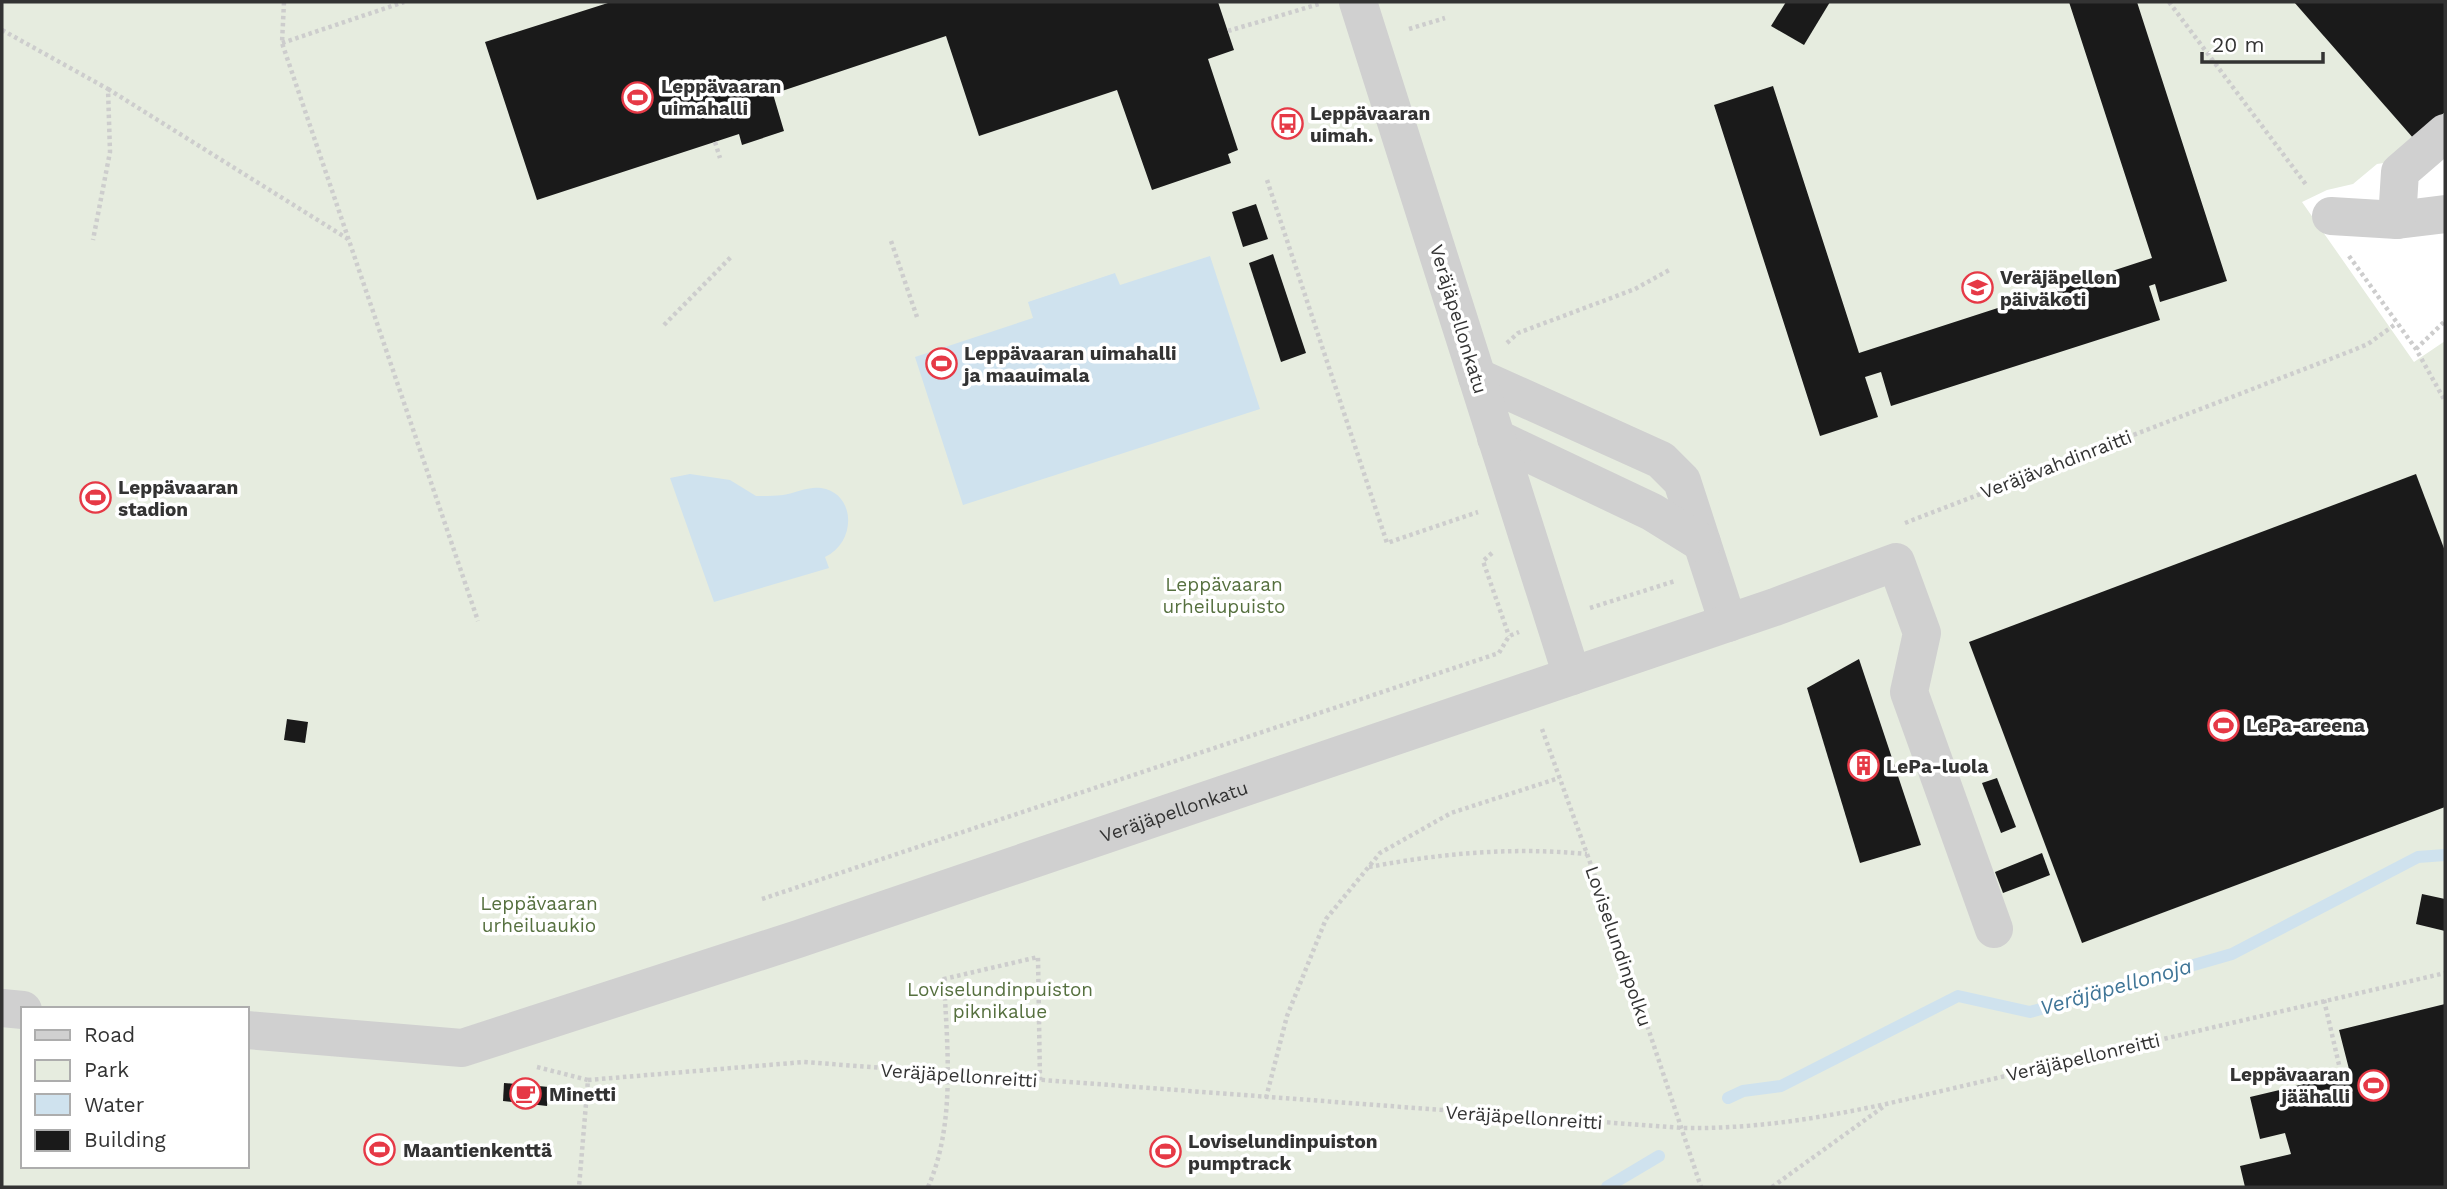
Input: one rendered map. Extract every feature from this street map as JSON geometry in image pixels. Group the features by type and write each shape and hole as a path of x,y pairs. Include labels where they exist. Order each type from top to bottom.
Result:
{"street":[{"name":"Veräjäpellonkatu","path":"1358,2 1572,676"},
{"path":"2397,220 2400,172 2445,133"},
{"path":"2330,216 2397,220 2445,214"},
{"path":"1474,367 1661,460 1682,481 1728,623"},
{"path":"1496,438 1652,512 1707,556"},
{"name":"Veräjäpellonkatu","path":"248,1030 462,1048 775,946 1572,676 1896,562 1923,633 1909,692 1994,929"},
{"path":"2,1008 21,1010"}],"path":[{"path":"284,2 282,43 478,621"},
{"path":"282,43 404,2"},
{"path":"1228,31 1326,2"},
{"path":"2169,2 2330,216 2351,260 2416,349 2445,401"},
{"path":"2,30 108,89 350,240"},
{"path":"93,240 110,152 108,89"},
{"path":"715,142 720,158"},
{"path":"1267,180 1387,543 1483,510"},
{"path":"891,241 917,317"},
{"path":"664,325 732,256"},
{"path":"1474,367 1518,333 1635,289 1671,269"},
{"path":"2416,349 2445,321"},
{"name":"Veräjävahdinraitti","path":"1899,524 2351,351 2368,344 2397,323"},
{"path":"762,899 1500,653 1508,636 1553,621 1707,556"},
{"name":"Loviselundinpolku","path":"1539,723 1587,854 1701,1187"},
{"path":"1266,1098 1287,1016 1326,919 1380,853 1451,813 1559,778"},
{"path":"1368,867 1434,855 1529,849 1587,854"},
{"path":"928,1187 941,1142 947,1074 944,979 1038,957 1040,1081"},
{"name":"Veräjäpellonreitti","path":"525,1064 588,1080 804,1062 1682,1128 1738,1129 1796,1123 1886,1104 2445,973"},
{"path":"2324,1000 2340,1069"},
{"path":"579,1187 588,1080"},
{"path":"1772,1187 1886,1104"}],"green space":[{"name":"Leppävaaran urheilupuisto","path":"2,2 2445,2 2445,154 2377,164 2353,184 2327,190 2302,202 2414,362 2445,341 2445,1187 2,1187"}],"water":[{"path":"1210,256 1260,409 963,505 915,357 1033,318 1028,302 1115,273 1120,285"},
{"path":"690,474 730,480 756,496 783,495 816,488 833,492 846,508 848,519 843,541 825,557 829,568 714,602 670,478"}],"building":[{"name":"Leppävaaran uimahalli","path":"611,2 1218,2 1234,50 1208,59 1238,150 1228,154 1231,163 1152,190 1117,90 979,136 946,36 773,94 784,131 742,145 739,134 537,200 485,42"},
{"path":"1786,2 1830,2 1804,45 1771,26"},
{"path":"2069,2 2137,2 2227,281 2160,302 2155,284 2149,286 2160,320 1891,406 1881,372 1865,377 1878,417 1820,436 1714,105 1773,86 1859,353 2152,258"},
{"path":"2294,2 2445,2 2445,112 2414,139"},
{"path":"1256,204 1268,239 1243,247 1232,212"},
{"path":"1273,254 1306,353 1281,362 1249,263"},
{"name":"LePa-areena","path":"2416,474 2445,551 2445,807 2082,943 1969,642"},
{"name":"LePa-luola","path":"1859,659 1921,845 1860,863 1807,688"},
{"path":"287,719 308,722 305,743 284,740"},
{"path":"1997,778 2016,827 2001,833 1982,783"},
{"path":"2042,853 2050,875 2003,893 1995,872"},
{"path":"2422,894 2445,899 2445,931 2416,924"},
{"name":"Leppävaaran jäähalli","path":"2445,1004 2445,1187 2245,1187 2240,1166 2291,1154 2285,1133 2260,1139 2250,1097 2350,1073 2339,1030"},
{"name":"Minetti","path":"504,1083 549,1087 547,1106 503,1101"}],"waterway":[{"name":"Veräjäpellonoja","path":"1728,1098 1743,1091 1781,1086 1958,996 2030,1012 2232,954 2418,857 2445,855"},
{"name":"Veräjäpellonoja","path":"1607,1187 1659,1156"}],"place":[{"name":"Leppävaaran uimahalli","path":"638,97"},
{"name":"Leppävaaran uimah.","path":"1287,124"},
{"name":"Veräjäpellon päiväkoti","path":"1977,288"},
{"name":"Leppävaaran uimahalli ja maauimala","path":"941,364"},
{"name":"Leppävaaran stadion","path":"95,498"},
{"name":"LePa-areena","path":"2223,725"},
{"name":"LePa-luola","path":"1863,766"},
{"name":"Leppävaaran jäähalli","path":"2373,1085"},
{"name":"Minetti","path":"526,1094"},
{"name":"Maantienkenttä","path":"380,1150"},
{"name":"Loviselundinpuiston pumptrack","path":"1165,1152"}],"park label":[{"name":"Leppävaaran urheiluaukio","path":"539,914"},
{"name":"Loviselundinpuiston piknikalue","path":"1000,1000"}]}
